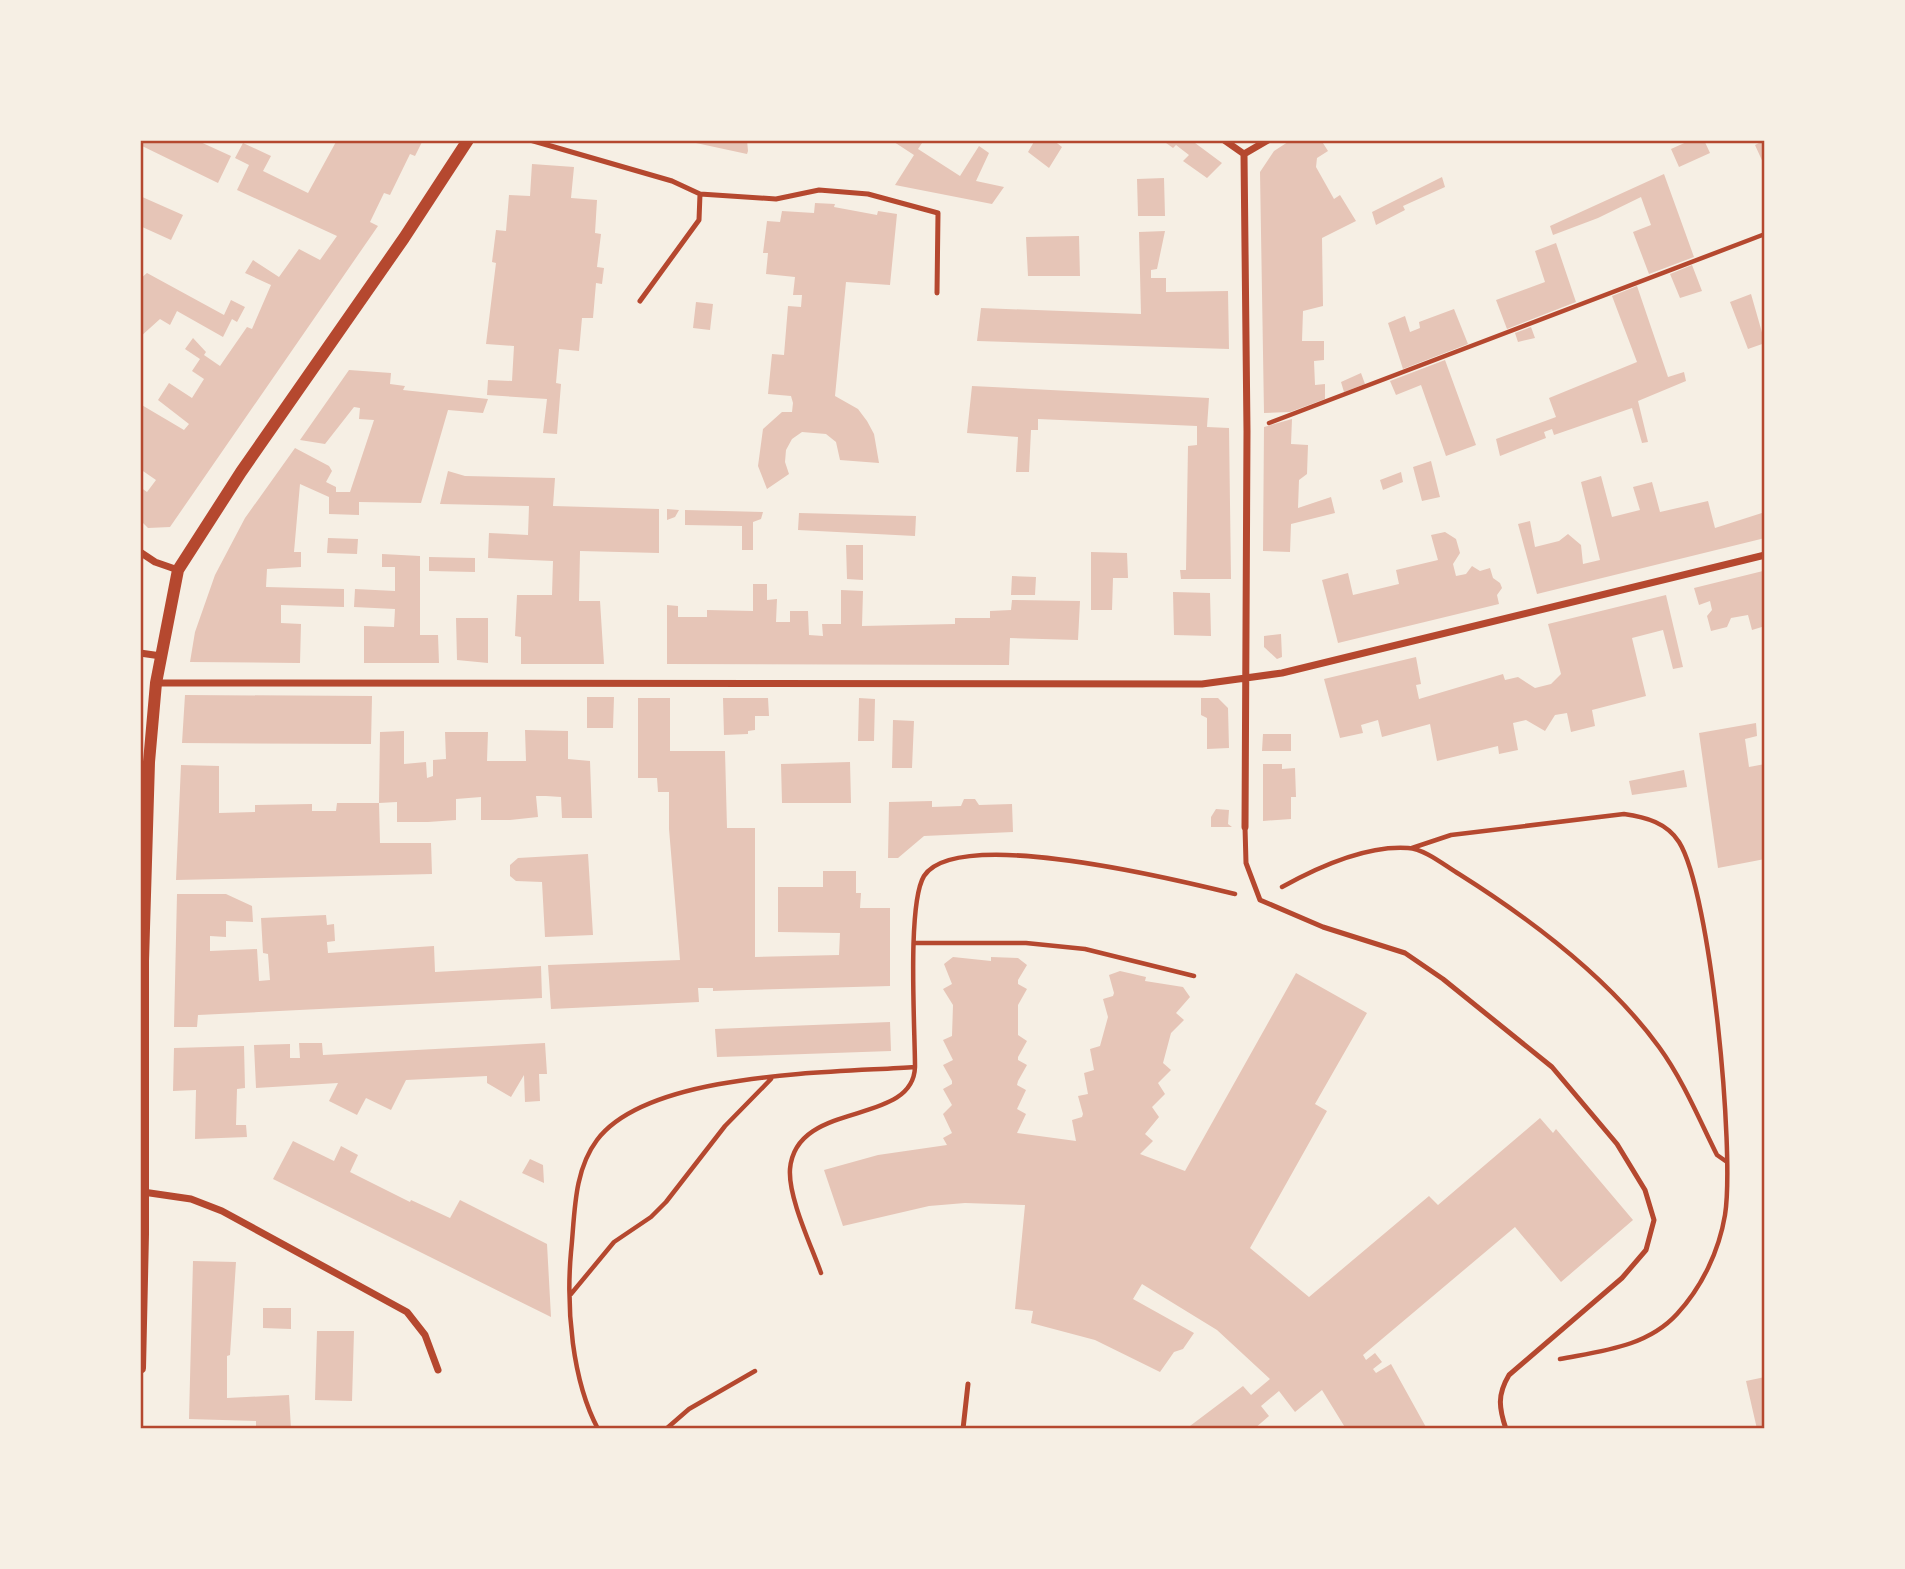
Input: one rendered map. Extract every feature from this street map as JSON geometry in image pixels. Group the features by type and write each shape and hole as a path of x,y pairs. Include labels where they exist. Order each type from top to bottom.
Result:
{"street":[{"path":"140,1368 143,961 149,762 160,656 178,570 241,472 358,305 468,140"},
{"path":"1224,140 1244,154"},
{"path":"1244,154 1268,140"},
{"path":"1244,154 1247,679 1244,827"},
{"path":"140,552 155,562 178,570"},
{"path":"156,683 1202,684 1247,679 1765,555"},
{"path":"140,653 160,656"},
{"path":"143,1192 191,1199 222,1211 407,1312 425,1335 438,1370"}],"lane":[{"path":"530,140 672,181 700,194 776,199 819,190 868,194 938,213 937,293"},
{"path":"640,301 699,220 700,194"},
{"path":"1244,827 1246,863 1260,900 1323,927 1405,953 1443,979 1552,1068 1617,1144 1645,1190 1654,1220 1652,1236 1646,1250 1613,1286 1516,1368 1503,1386 1500,1398 1499,1407 1506,1429"},
{"path":"962,1429 968,1384"}],"path":[{"path":"1261,426 1765,234"},
{"path":"821,1273 791,1185 792,1158 800,1142 812,1132 827,1123 882,1105 902,1093 912,1082 915,1067 915,906 925,874 945,860 960,856 1038,856 1142,872 1260,900 1324,866 1390,848 1411,848 1451,835 1613,814 1648,818 1671,832 1684,850 1699,906 1721,1067 1727,1200 1721,1236 1710,1265 1675,1316 1637,1342 1516,1368"},
{"path":"1411,848 1434,858 1497,897 1555,942 1604,986 1661,1050 1717,1155 1727,1162"},
{"path":"915,943 1026,943 1085,949 1194,976"},
{"path":"598,1429 592,1417 576,1357 570,1294 578,1182 596,1140 609,1128 646,1105 733,1081 915,1067"},
{"path":"570,1294 614,1242 651,1217 666,1202 724,1126 771,1078"},
{"path":"666,1429 689,1409 755,1371"}],"building":[{"path":"140,140 196,140 231,156 218,183 140,145"},
{"path":"337,140 423,140 415,156 410,154 390,195 384,193 370,222 378,226 170,527 148,528 140,520 140,487 147,492 156,480 140,469 140,404 184,430 189,424 158,400 169,383 192,398 204,379 192,371 200,359 185,349 193,338 206,352 204,355 220,366 247,327 252,329 271,285 245,273 253,260 279,277 299,249 320,260 337,236 237,190 249,165 235,158 243,143 271,156 263,171 308,193"},
{"path":"682,140 747,140 748,151 747,154"},
{"path":"891,140 924,140 918,149 960,176 979,146 989,153 976,181 1004,187 992,204 895,185 914,155"},
{"path":"1035,140 1053,140 1062,147 1049,168 1028,152"},
{"path":"1162,140 1191,140 1222,163 1207,178 1183,161 1189,155 1176,145 1173,148"},
{"path":"1291,140 1321,140 1328,151 1317,158 1316,167 1334,199 1340,195 1356,221 1322,238 1323,306 1303,311 1302,341 1324,341 1324,360 1314,361 1315,385 1325,384 1325,399 1290,412 1264,413 1260,172 1274,151"},
{"path":"1691,140 1704,140 1710,153 1679,167 1671,149"},
{"path":"1765,140 1765,167 1755,145"},
{"path":"532,164 574,167 571,198 597,200 595,233 601,234 597,267 604,268 602,284 596,283 593,318 582,318 579,351 559,349 556,383 561,384 557,434 543,433 547,399 487,395 488,380 512,381 514,346 486,344 496,263 492,262 496,230 506,231 509,195 530,196"},
{"path":"1664,174 1694,257 1649,274 1633,232 1651,225 1641,197 1598,218 1553,235 1550,226"},
{"path":"1442,177 1445,187 1403,206 1405,210 1376,225 1372,212"},
{"path":"1164,178 1165,216 1138,216 1137,179"},
{"path":"140,196 183,215 171,240 140,226"},
{"path":"815,203 835,204 834,207 877,215 878,211 897,214 890,285 846,282 835,396 858,409 867,421 874,434 879,463 840,460 836,442 826,434 802,432 792,439 786,450 785,462 789,474 767,489 758,466 763,429 782,412 792,412 793,403 791,396 768,394 772,354 784,355 788,306 801,307 802,295 793,295 795,277 766,274 768,253 763,253 767,221 780,222 782,211 814,213"},
{"path":"1165,231 1157,269 1151,270 1151,278 1166,278 1166,292 1228,291 1229,349 977,341 981,308 1141,314 1139,232"},
{"path":"1079,236 1080,276 1028,276 1026,237"},
{"path":"1556,243 1576,302 1507,329 1496,300 1545,282 1535,251"},
{"path":"1692,265 1702,291 1680,298 1670,274"},
{"path":"147,273 224,315 231,300 245,307 237,322 232,319 223,337 177,311 170,325 160,319 140,337 140,279"},
{"path":"1637,286 1668,377 1684,372 1686,381 1638,401 1648,442 1642,443 1632,408 1554,435 1552,429 1544,432 1546,438 1500,456 1496,439 1556,417 1549,398 1637,362 1612,296"},
{"path":"1751,294 1765,343 1748,349 1730,302"},
{"path":"696,302 713,304 710,330 693,328"},
{"path":"1454,309 1468,344 1403,369 1388,323 1405,316 1410,332 1420,328 1419,322"},
{"path":"1531,327 1535,338 1518,342 1515,333"},
{"path":"1445,360 1476,445 1446,456 1421,385 1396,395 1390,381"},
{"path":"349,370 391,373 390,384 405,386 403,390 488,399 483,413 448,410 421,503 359,502 359,515 329,514 329,497 300,484 294,552 301,552 301,567 267,569 266,587 344,589 344,607 281,605 281,623 301,624 300,663 190,662 195,632 215,575 245,518 295,448 329,466 332,471 326,482 336,487 336,492 350,492 374,420 359,419 360,408 354,407 325,444 300,440"},
{"path":"1361,373 1365,384 1344,392 1341,382"},
{"path":"972,386 1209,398 1207,427 1229,428 1231,579 1181,579 1180,570 1186,570 1188,446 1197,445 1197,426 1038,419 1038,430 1031,430 1029,472 1016,472 1018,437 967,433"},
{"path":"1292,419 1291,444 1308,445 1307,474 1299,480 1298,508 1331,497 1335,513 1291,524 1290,552 1263,551 1264,427"},
{"path":"1431,461 1440,497 1422,501 1413,467"},
{"path":"448,471 465,476 555,478 553,506 659,509 659,553 580,551 579,601 600,601 604,664 521,664 521,637 515,636 517,595 552,595 553,561 488,558 489,533 528,535 529,506 440,504"},
{"path":"1401,472 1403,482 1383,490 1380,480"},
{"path":"1601,476 1612,517 1640,510 1633,487 1652,482 1660,512 1708,501 1715,528 1765,512 1765,538 1537,594 1518,524 1530,521 1535,547 1559,541 1568,534 1581,545 1583,564 1600,560 1581,482"},
{"path":"667,509 679,510 675,517 667,520"},
{"path":"685,510 763,512 761,519 753,522 753,550 742,550 742,526 685,525"},
{"path":"799,513 916,516 915,536 798,530"},
{"path":"1445,532 1456,539 1460,553 1453,564 1456,576 1466,574 1472,566 1480,571 1490,568 1493,578 1502,588 1497,595 1499,604 1338,643 1322,580 1348,573 1353,595 1399,584 1396,570 1438,560 1431,535"},
{"path":"328,538 358,539 357,554 327,553"},
{"path":"846,545 863,545 863,580 847,579"},
{"path":"1091,552 1127,553 1128,578 1113,578 1112,610 1091,610"},
{"path":"382,554 420,556 420,635 438,635 439,663 364,663 364,626 394,627 395,609 354,607 355,589 395,591 395,567 382,567"},
{"path":"429,557 475,558 475,572 429,571"},
{"path":"1763,571 1765,626 1752,630 1748,615 1731,618 1727,627 1711,631 1707,616 1712,610 1710,601 1699,605 1694,588"},
{"path":"1012,576 1036,577 1035,595 1011,595"},
{"path":"753,584 767,584 767,600 777,599 776,622 790,622 790,611 808,611 809,635 823,636 822,624 841,624 841,590 863,591 862,626 955,624 955,618 990,618 990,611 1011,610 1012,600 1080,601 1078,640 1010,638 1009,665 667,664 667,605 678,606 678,617 707,617 707,610 753,611"},
{"path":"1173,592 1210,593 1211,636 1174,635"},
{"path":"1666,595 1683,667 1673,669 1663,630 1632,638 1646,696 1592,710 1595,726 1571,732 1567,713 1555,715 1545,731 1526,720 1513,723 1518,750 1499,754 1498,746 1437,761 1430,724 1382,737 1378,720 1361,725 1363,733 1340,738 1324,679 1416,657 1421,684 1416,685 1419,699 1503,674 1505,680 1518,677 1535,688 1551,684 1561,674 1548,624"},
{"path":"456,618 488,618 488,663 457,660"},
{"path":"1281,634 1282,657 1277,659 1264,647 1264,636"},
{"path":"185,695 372,696 371,744 182,743"},
{"path":"587,697 614,697 613,728 587,728"},
{"path":"638,698 670,698 670,751 725,751 727,828 755,828 755,957 839,955 840,933 778,932 778,887 823,887 823,871 856,871 856,893 861,893 860,908 890,908 890,986 713,991 713,988 698,988 699,1002 551,1009 548,965 680,960 669,829 669,792 658,792 657,778 638,778"},
{"path":"723,698 768,698 769,716 755,716 755,730 748,731 748,734 724,735"},
{"path":"859,698 875,699 874,741 858,741"},
{"path":"1201,698 1218,698 1228,708 1229,748 1207,749 1207,718 1201,715"},
{"path":"893,720 914,721 912,768 892,768"},
{"path":"1756,723 1757,736 1745,739 1749,767 1765,764 1765,859 1718,868 1699,733"},
{"path":"525,730 568,731 568,759 590,761 592,818 562,818 561,797 536,796 538,817 510,820 481,820 481,797 456,799 456,820 428,822 397,822 397,802 379,803 380,732 404,731 404,764 426,762 427,778 433,776 433,760 446,759 445,732 488,732 487,761 526,761"},
{"path":"1263,734 1291,734 1291,751 1262,751"},
{"path":"850,762 851,803 782,803 781,764"},
{"path":"1263,764 1282,764 1282,769 1295,768 1296,797 1291,797 1291,819 1263,821"},
{"path":"181,765 219,766 219,813 255,812 255,805 312,804 312,811 336,811 337,803 379,803 380,843 431,843 432,874 176,880"},
{"path":"1684,770 1687,787 1632,795 1629,781"},
{"path":"964,799 975,799 979,805 1012,804 1013,832 924,836 898,858 888,858 889,802 932,801 932,807 961,806"},
{"path":"1216,809 1229,810 1228,824 1232,827 1211,827 1211,817"},
{"path":"588,854 593,935 545,937 542,882 516,881 510,876 510,865 518,858"},
{"path":"177,894 226,894 252,906 253,922 226,921 226,937 210,936 210,951 257,949 259,981 270,980 268,954 263,953 261,918 326,915 327,925 334,924 335,941 327,942 328,953 434,946 435,972 541,966 542,998 198,1015 197,1027 174,1027"},
{"path":"953,957 991,961 991,957 1018,958 1027,965 1018,980 1018,984 1027,989 1018,1005 1018,1035 1027,1041 1018,1060 1027,1065 1017,1085 1026,1090 1017,1109 1026,1114 1017,1133 1076,1141 1072,1120 1082,1117 1083,1114 1078,1096 1088,1094 1084,1073 1094,1070 1090,1049 1100,1046 1108,1017 1103,999 1113,996 1114,993 1109,975 1120,971 1146,977 1145,981 1183,987 1190,997 1176,1013 1184,1020 1171,1033 1163,1063 1171,1070 1158,1083 1165,1094 1152,1107 1159,1117 1145,1134 1153,1141 1140,1154 1185,1171 1296,973 1367,1013 1315,1104 1327,1111 1250,1248 1309,1297 1429,1196 1438,1205 1540,1118 1553,1133 1556,1129 1633,1220 1561,1282 1515,1227 1363,1355 1366,1360 1375,1353 1382,1362 1373,1369 1376,1373 1391,1364 1427,1429 1346,1429 1322,1390 1295,1412 1279,1391 1261,1406 1269,1416 1254,1429 1186,1429 1243,1386 1251,1395 1270,1379 1217,1330 1142,1284 1133,1299 1194,1333 1183,1349 1174,1352 1160,1372 1095,1340 1031,1323 1033,1311 1015,1309 1025,1205 965,1203 929,1206 843,1226 824,1170 878,1155 947,1145 943,1138 952,1133 943,1114 952,1105 943,1089 952,1084 952,1081 943,1065 953,1060 943,1040 952,1036 953,1005 943,989 952,984 944,964"},
{"path":"890,1022 891,1051 717,1057 715,1029"},
{"path":"299,1043 322,1043 323,1055 545,1043 547,1074 539,1074 540,1101 525,1102 524,1075 511,1097 487,1083 487,1076 406,1080 391,1110 366,1098 357,1115 329,1101 338,1083 256,1088 254,1045 290,1044 290,1058 300,1058"},
{"path":"244,1046 245,1088 237,1089 236,1125 246,1125 247,1137 195,1139 196,1090 173,1091 174,1048"},
{"path":"293,1141 334,1161 341,1146 358,1155 350,1172 410,1202 411,1200 450,1218 460,1200 547,1244 551,1317 273,1179"},
{"path":"530,1159 543,1165 544,1183 522,1173"},
{"path":"193,1261 236,1262 230,1355 227,1356 227,1398 289,1395 291,1429 256,1429 256,1421 189,1419"},
{"path":"263,1308 291,1308 291,1329 263,1328"},
{"path":"317,1331 354,1331 352,1401 315,1400"},
{"path":"1765,1377 1765,1429 1757,1429 1746,1381"}]}
